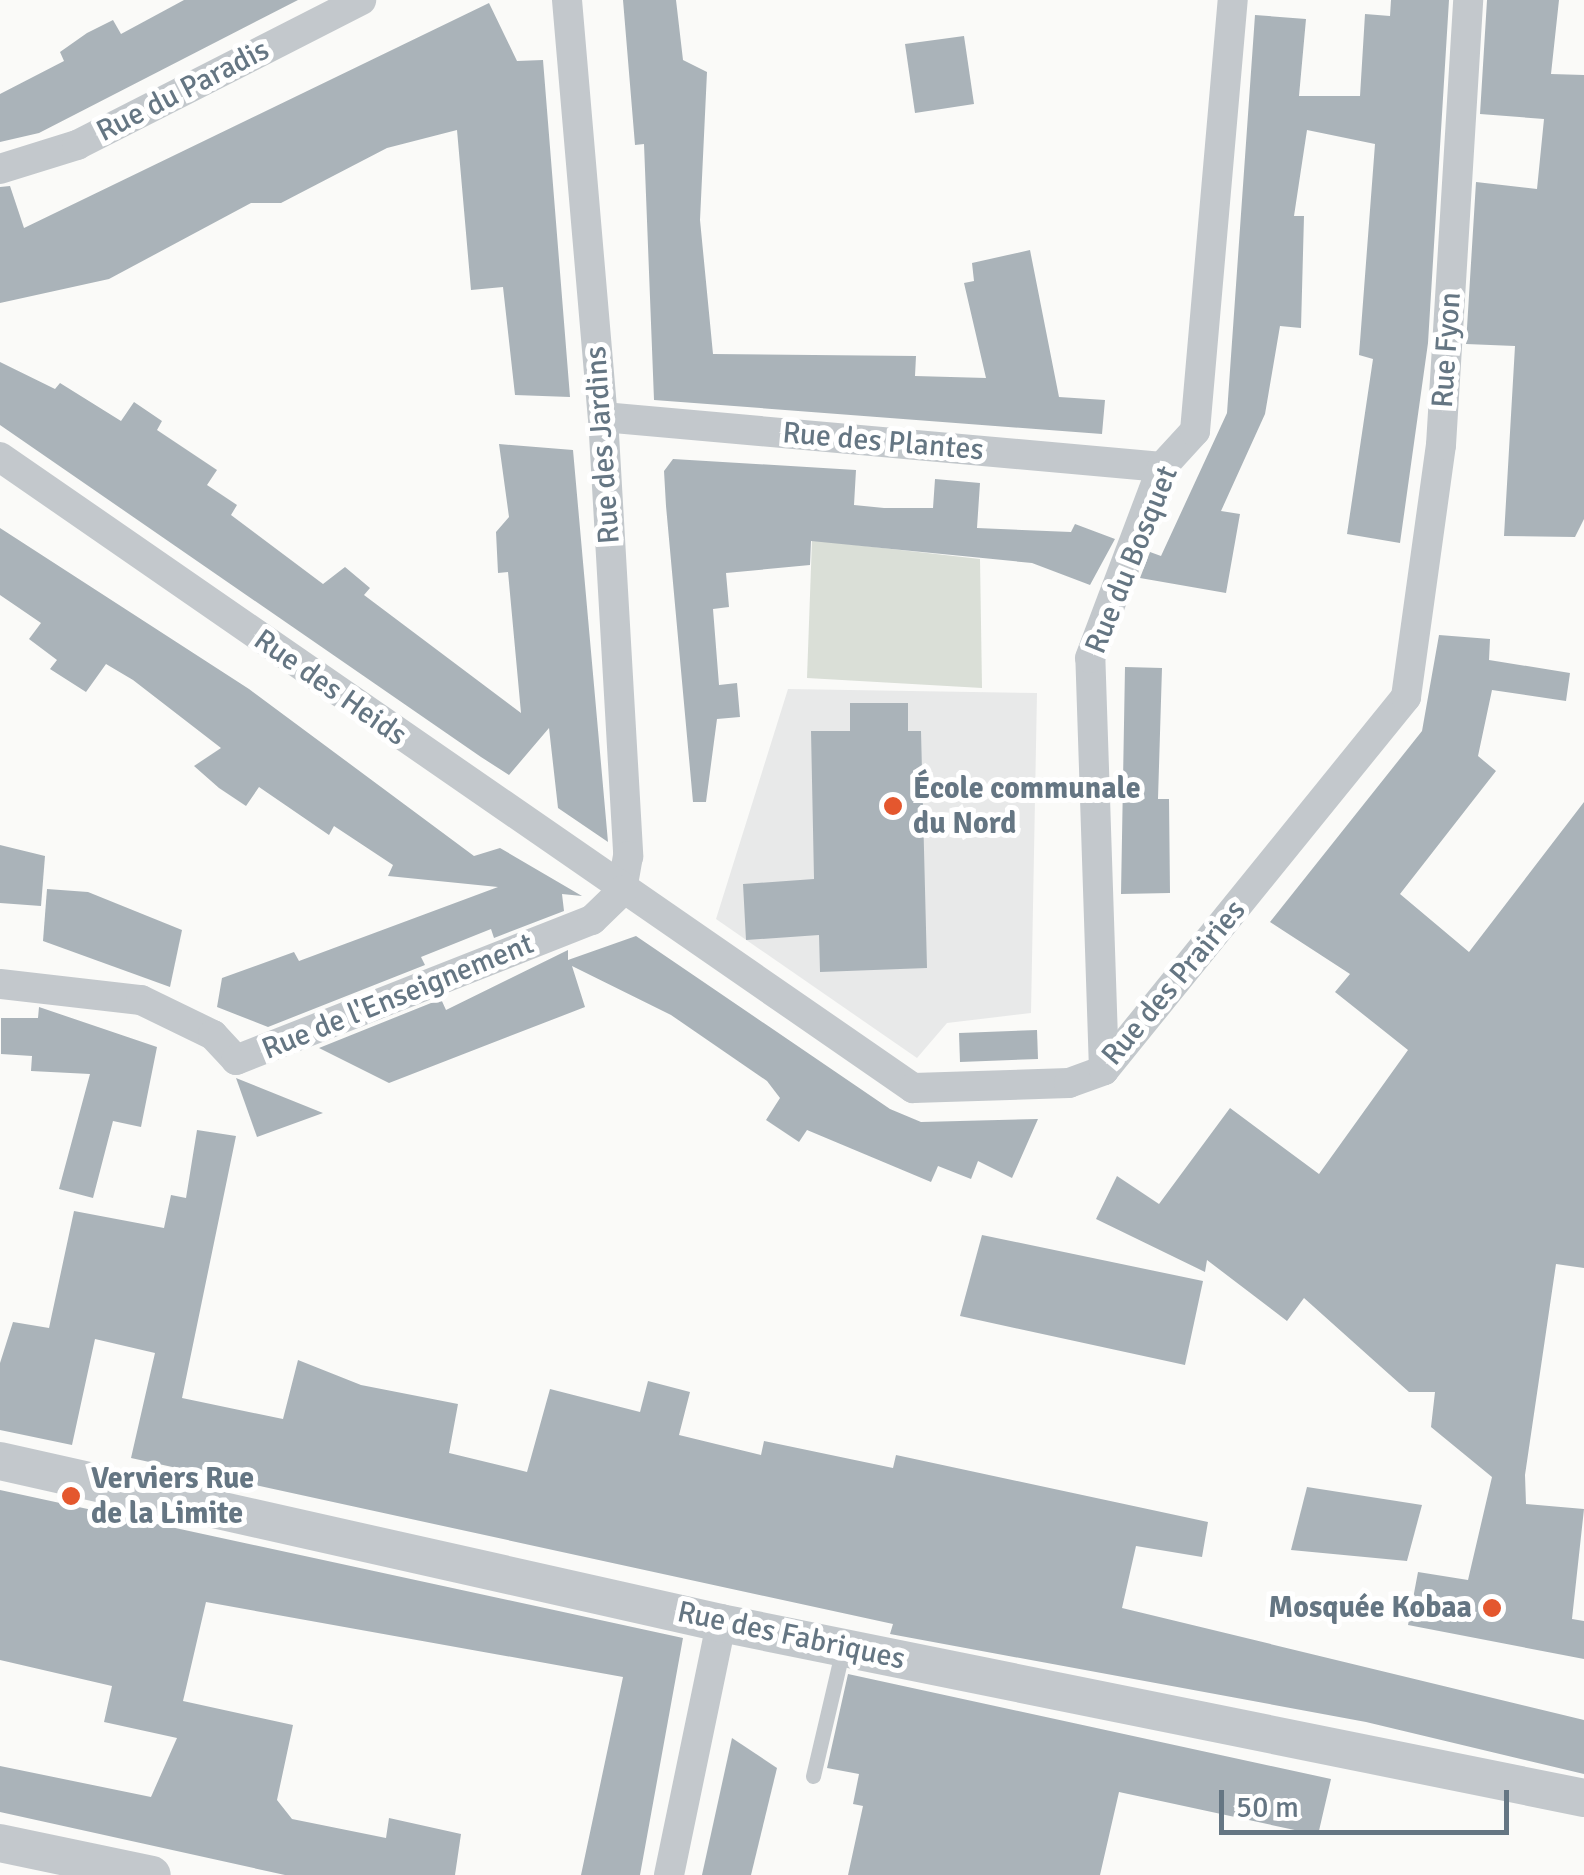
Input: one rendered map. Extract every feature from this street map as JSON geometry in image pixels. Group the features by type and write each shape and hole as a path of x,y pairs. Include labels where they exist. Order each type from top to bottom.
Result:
{"street":[{"name":"Rue du Paradis","path":"0,170 76,146 360,0"},
{"name":"Rue des Jardins","path":"568,0 603,417 628,856 622,891"},
{"name":"Rue du Bosquet","path":"1104,1070 1090,658 1162,467 1195,432 1233,0"},
{"name":"Rue Fyon","path":"1406,697 1441,445 1468,0"},
{"name":"Rue des Plantes","path":"603,417 1162,467"},
{"name":"Rue des Heids","path":"0,457 661,917"},
{"name":"Rue des Prairies","path":"661,917 913,1088 1069,1083 1104,1070 1406,697"},
{"name":"Rue de l'Enseignement","path":"0,984 141,1000 213,1035 236,1060 592,920 622,891"},
{"name":"Rue des Fabriques","path":"0,1461 722,1623 1584,1798"},
{"path":"670,1875 722,1623"},
{"path":"0,1843 152,1875"}],"lane":[{"path":"813,1776 843,1648"}],"shaded area":[{"path":"812,540 980,559 982,688 807,678"},
{"name":"École communale du Nord","path":"788,689 1037,693 1031,1013 947,1023 917,1058 716,919"}],"building":[{"path":"184,0 298,0 39,133 0,142 0,94 64,61 60,52 87,33 113,20 121,34"},
{"path":"623,0 676,0 683,60 707,72 700,220 713,354 916,356 915,376 986,378 964,283 974,281 972,263 1030,250 1059,397 1105,400 1102,434 654,400 644,144 635,145"},
{"path":"1391,0 1449,0 1428,343 1400,543 1347,534 1373,359 1359,355 1375,144 1307,130 1294,216 1304,216 1301,328 1280,326 1265,414 1221,511 1240,514 1226,593 1140,578 1150,552 1161,556 1227,413 1255,15 1306,19 1299,96 1360,96 1365,14 1390,16"},
{"path":"1487,0 1559,0 1551,74 1584,75 1584,519 1575,537 1504,536 1515,346 1466,344 1476,182 1537,189 1544,119 1480,114"},
{"path":"489,3 517,61 543,60 570,397 515,395 503,287 471,290 457,130 387,148 281,203 251,203 109,279 0,303 0,187 10,186 24,228"},
{"path":"964,36 974,104 915,113 905,44"},
{"path":"0,362 55,389 60,383 121,421 134,402 162,421 157,430 217,470 207,485 237,505 231,515 323,584 345,567 370,588 364,595 521,713 508,572 498,573 496,532 509,517 499,444 573,450 608,842 558,808 549,728 509,775 481,757 0,425"},
{"path":"673,459 856,470 854,505 884,508 933,508 935,479 980,483 977,528 1071,532 1075,524 1115,539 1090,585 1032,563 811,541 810,565 726,573 729,607 713,609 719,685 737,683 740,717 717,719 706,802 693,802 666,506 664,471"},
{"path":"0,528 249,689 474,856 500,848 582,896 562,894 564,911 494,938 491,929 421,957 425,965 268,1027 217,1007 222,978 294,952 299,961 498,887 388,876 393,865 334,826 329,835 259,787 246,806 219,788 194,766 221,748 133,680 106,664 86,692 50,669 57,660 29,639 41,623 0,595"},
{"path":"1439,635 1490,639 1489,660 1570,673 1566,701 1492,690 1478,756 1496,771 1400,894 1469,952 1584,802 1584,1268 1556,1264 1525,1475 1526,1504 1584,1509 1572,1619 1584,1621 1584,1659 1408,1625 1418,1572 1468,1580 1492,1477 1431,1427 1435,1392 1409,1392 1304,1298 1287,1321 1207,1260 1205,1272 1096,1219 1117,1176 1159,1204 1230,1108 1319,1174 1408,1050 1335,992 1350,974 1270,922 1422,731"},
{"path":"1125,667 1162,668 1158,799 1169,799 1170,893 1121,894"},
{"path":"850,703 908,703 908,731 921,731 927,968 820,972 819,935 746,940 743,884 814,879 811,731 850,731"},
{"path":"0,845 45,856 41,906 0,903"},
{"path":"47,889 88,892 182,930 170,987 43,941"},
{"path":"636,936 890,1109 921,1122 1038,1119 1012,1178 978,1161 971,1179 938,1166 931,1182 807,1130 799,1142 766,1120 780,1098 767,1081 671,1015 572,966 585,1007 389,1083 319,1048 441,999 446,1010 568,950 568,960"},
{"path":"39,1007 157,1047 141,1127 113,1121 93,1198 59,1189 90,1074 31,1071 32,1056 1,1054 1,1018 38,1018"},
{"path":"1037,1030 1038,1059 960,1062 959,1033"},
{"path":"236,1078 323,1113 257,1137"},
{"path":"197,1130 236,1136 182,1398 283,1419 298,1360 361,1385 458,1404 449,1453 527,1472 550,1389 640,1412 648,1381 690,1392 679,1435 761,1455 764,1441 893,1468 896,1455 1208,1522 1202,1557 1136,1546 1122,1608 1584,1720 1584,1774 1366,1722 890,1634 893,1624 131,1458 155,1353 95,1339 72,1445 0,1430 0,1363 13,1322 49,1328 74,1211 164,1228 171,1195 186,1198"},
{"path":"982,1235 1203,1281 1185,1365 960,1316"},
{"path":"1307,1487 1422,1505 1407,1561 1291,1550"},
{"path":"0,1490 683,1638 640,1875 581,1875 623,1677 206,1602 183,1701 293,1725 277,1800 292,1819 386,1838 389,1818 461,1834 455,1875 285,1875 0,1812 0,1766 151,1797 177,1738 104,1722 112,1686 0,1660"},
{"path":"848,1674 1331,1779 1318,1835 1119,1792 1100,1875 848,1875 863,1806 853,1804 859,1774 827,1768"},
{"path":"732,1738 777,1768 751,1875 702,1875"}],"place":[{"name":"École communale du Nord","path":"893,806"},
{"name":"Verviers Rue de la Limite","path":"71,1496"},
{"name":"Mosquée Kobaa","path":"1492,1608"}]}
